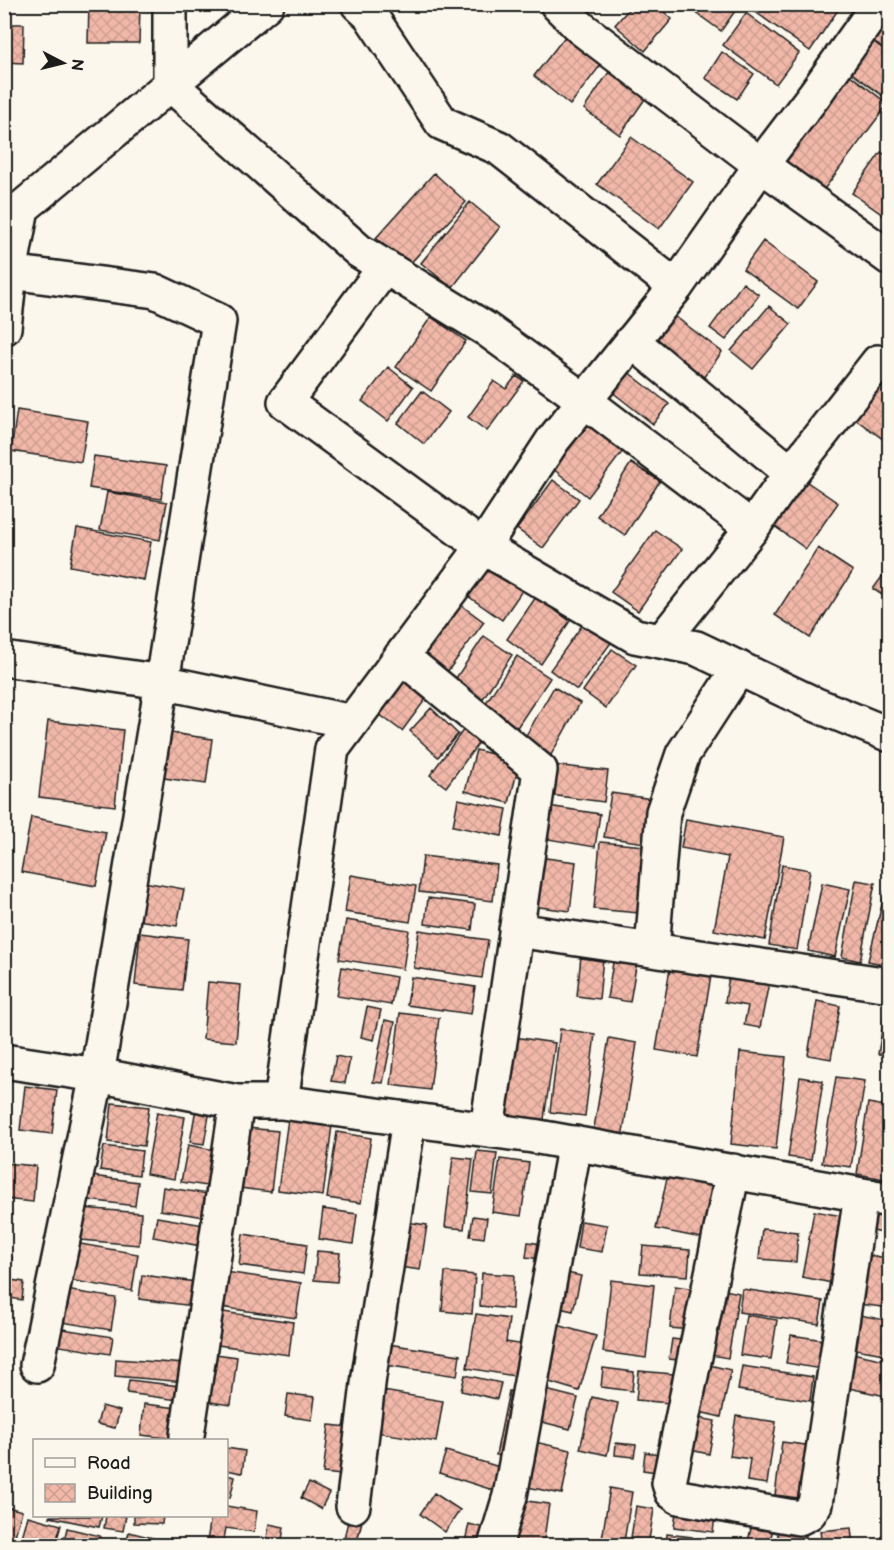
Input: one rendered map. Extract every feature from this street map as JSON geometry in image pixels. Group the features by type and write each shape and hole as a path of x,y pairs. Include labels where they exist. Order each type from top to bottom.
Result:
{"street":[{"path":"170,4 170,84 359,251 486,329 752,528"},
{"path":"4,328 13,214 267,4"},
{"path":"358,4 370,15 442,123 499,148 675,286"},
{"path":"557,4 580,28 761,165 890,258"},
{"path":"281,1102 332,749 483,547 554,440 675,286 879,4"},
{"path":"385,267 285,402 483,547 635,636 696,648 814,704 890,735"},
{"path":"10,272 155,291 219,321 97,1075 37,1365"},
{"path":"632,340 791,473"},
{"path":"662,641 752,528 791,473 878,362 890,369"},
{"path":"401,656 540,770 487,1130"},
{"path":"4,659 162,682 352,722"},
{"path":"652,950 663,812 683,754 739,668"},
{"path":"516,930 890,985"},
{"path":"4,1061 97,1075 237,1102 281,1102 575,1143 733,1171 875,1197 815,1504 809,1513 799,1518 679,1497 672,1492 669,1483 733,1171"},
{"path":"187,1435 237,1102"},
{"path":"353,1506 369,1376 409,1120"},
{"path":"495,1545 510,1496 575,1143"}],"building":[{"path":"89,4 140,4 139,43 88,43"},
{"path":"633,4 655,4 672,19 645,51 615,25"},
{"path":"700,4 740,4 721,31 695,12"},
{"path":"748,4 842,4 810,51 747,6"},
{"path":"890,4 890,54 859,31"},
{"path":"746,13 799,53 776,84 723,45"},
{"path":"4,24 24,24 23,63 4,62"},
{"path":"859,31 890,54 890,101 842,66"},
{"path":"567,34 603,62 570,105 534,76"},
{"path":"722,52 754,74 737,99 705,78"},
{"path":"829,59 888,104 822,192 763,146"},
{"path":"615,63 652,89 620,135 584,109"},
{"path":"631,137 693,182 659,229 597,184"},
{"path":"881,152 890,158 890,220 852,193"},
{"path":"434,173 466,202 408,266 376,238"},
{"path":"470,202 500,227 452,288 421,263"},
{"path":"763,241 818,282 798,309 743,269"},
{"path":"743,283 759,295 726,340 710,328"},
{"path":"769,306 791,324 753,369 731,351"},
{"path":"672,314 722,352 701,381 650,344"},
{"path":"431,317 466,341 431,391 396,367"},
{"path":"388,367 413,387 388,421 362,401"},
{"path":"623,368 669,404 653,424 607,388"},
{"path":"516,376 524,381 487,431 468,417 494,381 506,389"},
{"path":"873,377 890,389 890,439 887,442 847,413"},
{"path":"422,391 449,412 424,444 398,423"},
{"path":"17,410 88,421 81,462 11,451"},
{"path":"587,423 623,451 588,497 552,468"},
{"path":"94,456 166,466 161,499 89,488"},
{"path":"631,463 660,481 625,535 597,516"},
{"path":"797,475 838,503 806,549 766,520"},
{"path":"553,480 579,499 543,548 517,529"},
{"path":"107,492 167,502 160,540 100,530"},
{"path":"77,528 151,542 144,580 70,566"},
{"path":"655,530 682,549 638,611 611,592"},
{"path":"818,548 853,571 810,638 775,615"},
{"path":"495,555 530,579 502,620 468,596"},
{"path":"890,566 890,600 873,589"},
{"path":"449,596 484,622 442,679 407,652"},
{"path":"536,597 570,621 541,664 507,639"},
{"path":"588,617 615,637 577,690 550,670"},
{"path":"484,636 512,655 476,709 448,690"},
{"path":"612,649 636,665 606,708 583,691"},
{"path":"517,656 550,678 510,738 477,716"},
{"path":"400,663 434,688 402,731 368,706"},
{"path":"554,687 580,703 547,762 520,746"},
{"path":"431,708 458,734 438,757 410,731"},
{"path":"48,721 123,730 115,806 39,797"},
{"path":"464,729 480,741 446,787 430,775"},
{"path":"164,732 212,739 206,784 157,777"},
{"path":"476,750 520,761 509,803 465,791"},
{"path":"553,765 608,771 604,802 550,795"},
{"path":"611,793 652,799 645,843 604,837"},
{"path":"458,799 507,809 502,836 453,826"},
{"path":"548,806 600,814 595,847 542,838"},
{"path":"31,817 106,832 96,886 21,872"},
{"path":"686,819 784,837 765,940 714,930 728,857 681,848"},
{"path":"600,842 645,846 639,913 594,909"},
{"path":"423,856 497,865 493,901 419,892"},
{"path":"538,857 576,862 570,911 532,906"},
{"path":"782,865 810,870 797,950 769,945"},
{"path":"351,875 416,886 410,922 345,912"},
{"path":"856,880 875,883 860,961 842,957"},
{"path":"138,881 184,889 177,926 131,919"},
{"path":"822,883 850,889 835,957 808,951"},
{"path":"887,884 890,884 890,966 868,961"},
{"path":"428,898 475,904 472,930 425,924"},
{"path":"346,920 409,930 403,969 339,959"},
{"path":"419,930 488,940 482,978 414,968"},
{"path":"140,933 188,939 182,990 135,985"},
{"path":"615,951 638,955 630,1002 607,998"},
{"path":"581,956 603,958 599,999 577,996"},
{"path":"671,963 712,970 697,1057 656,1050"},
{"path":"342,967 396,977 391,1005 337,996"},
{"path":"771,972 760,1028 744,1025 748,1006 725,1002 729,976"},
{"path":"411,977 475,987 471,1014 407,1005"},
{"path":"208,982 241,985 236,1042 203,1039"},
{"path":"887,999 890,999 890,1055 878,1054"},
{"path":"817,1001 840,1006 831,1059 808,1055"},
{"path":"367,1007 381,1010 374,1040 361,1037"},
{"path":"400,1013 439,1018 430,1090 391,1085"},
{"path":"385,1020 395,1022 383,1083 373,1082"},
{"path":"560,1029 595,1034 585,1116 550,1112"},
{"path":"514,1037 555,1043 543,1126 501,1120"},
{"path":"609,1038 637,1043 622,1139 593,1134"},
{"path":"740,1052 786,1057 776,1149 731,1144"},
{"path":"336,1056 350,1059 345,1083 331,1081"},
{"path":"800,1077 823,1081 811,1160 788,1157"},
{"path":"836,1077 865,1081 851,1167 822,1163"},
{"path":"25,1086 57,1090 52,1134 20,1130"},
{"path":"112,1103 149,1107 144,1146 108,1142"},
{"path":"868,1103 890,1107 890,1180 857,1174"},
{"path":"196,1108 210,1110 204,1144 190,1142"},
{"path":"157,1112 185,1117 174,1179 146,1174"},
{"path":"288,1119 332,1125 323,1196 278,1190"},
{"path":"247,1128 278,1131 271,1192 240,1188"},
{"path":"337,1132 371,1138 361,1203 327,1198"},
{"path":"188,1145 226,1152 219,1188 181,1182"},
{"path":"104,1146 142,1151 139,1175 100,1170"},
{"path":"477,1151 497,1153 492,1194 472,1192"},
{"path":"453,1157 473,1159 464,1229 445,1227"},
{"path":"500,1159 529,1163 521,1216 492,1212"},
{"path":"4,1163 36,1166 33,1202 4,1199"},
{"path":"670,1164 725,1175 712,1240 656,1229"},
{"path":"84,1175 138,1182 135,1206 81,1199"},
{"path":"163,1187 215,1195 211,1218 160,1210"},
{"path":"59,1206 141,1213 139,1245 57,1238"},
{"path":"323,1209 357,1214 353,1244 319,1239"},
{"path":"814,1211 854,1218 842,1285 802,1277"},
{"path":"862,1211 890,1217 888,1234 858,1228"},
{"path":"473,1216 487,1218 484,1238 470,1236"},
{"path":"157,1217 210,1226 206,1247 153,1237"},
{"path":"581,1221 607,1225 602,1252 577,1248"},
{"path":"406,1222 427,1225 420,1270 399,1267"},
{"path":"762,1229 798,1232 796,1262 759,1259"},
{"path":"243,1234 307,1244 303,1274 239,1265"},
{"path":"52,1239 138,1254 132,1291 46,1276"},
{"path":"528,1242 542,1244 540,1259 526,1257"},
{"path":"643,1246 690,1250 688,1276 640,1273"},
{"path":"317,1251 340,1253 337,1282 314,1280"},
{"path":"865,1255 889,1258 882,1307 858,1304"},
{"path":"4,1256 12,1257 11,1273 4,1273"},
{"path":"558,1271 581,1276 573,1311 550,1306"},
{"path":"225,1272 301,1283 296,1318 220,1307"},
{"path":"445,1272 475,1275 472,1314 442,1311"},
{"path":"482,1273 514,1275 512,1309 480,1306"},
{"path":"142,1275 196,1282 193,1306 139,1299"},
{"path":"4,1279 24,1282 22,1300 4,1297"},
{"path":"611,1280 654,1285 646,1358 603,1352"},
{"path":"41,1286 116,1298 111,1330 36,1318"},
{"path":"675,1286 695,1289 690,1330 670,1328"},
{"path":"716,1288 739,1293 728,1358 705,1354"},
{"path":"742,1289 823,1301 819,1324 739,1312"},
{"path":"216,1311 293,1322 289,1355 211,1344"},
{"path":"850,1313 890,1321 890,1355 844,1347"},
{"path":"476,1314 509,1319 506,1342 525,1345 520,1377 467,1368"},
{"path":"746,1315 777,1320 771,1359 740,1355"},
{"path":"554,1324 596,1336 579,1391 539,1379"},
{"path":"38,1325 113,1337 110,1354 35,1342"},
{"path":"791,1335 836,1342 832,1371 786,1363"},
{"path":"672,1339 689,1341 687,1361 669,1359"},
{"path":"388,1344 460,1355 457,1376 385,1365"},
{"path":"843,1351 890,1361 890,1397 835,1385"},
{"path":"208,1353 237,1357 231,1405 202,1401"},
{"path":"116,1359 186,1364 185,1382 115,1376"},
{"path":"705,1364 731,1370 721,1417 695,1411"},
{"path":"742,1366 813,1377 810,1401 738,1390"},
{"path":"603,1368 634,1372 632,1391 601,1387"},
{"path":"639,1371 684,1375 680,1404 636,1400"},
{"path":"465,1375 501,1383 497,1399 461,1391"},
{"path":"129,1380 180,1386 178,1400 127,1393"},
{"path":"371,1389 443,1401 436,1442 364,1430"},
{"path":"542,1389 578,1398 570,1429 534,1420"},
{"path":"509,1391 519,1394 506,1457 496,1455"},
{"path":"288,1394 315,1397 312,1420 285,1416"},
{"path":"592,1397 618,1403 607,1455 580,1449"},
{"path":"144,1404 178,1408 175,1439 141,1435"},
{"path":"102,1406 120,1411 115,1428 97,1424"},
{"path":"688,1416 715,1421 709,1454 681,1448"},
{"path":"736,1416 776,1422 767,1484 747,1481 750,1459 730,1456"},
{"path":"329,1425 358,1428 352,1476 323,1473"},
{"path":"521,1439 571,1450 562,1494 513,1484"},
{"path":"782,1442 813,1446 806,1499 775,1495"},
{"path":"616,1443 636,1445 634,1457 615,1455"},
{"path":"228,1448 245,1451 242,1473 228,1470"},
{"path":"446,1451 503,1468 496,1491 439,1473"},
{"path":"645,1452 666,1455 664,1473 643,1470"},
{"path":"228,1475 235,1477 230,1498 228,1498"},
{"path":"309,1483 329,1493 321,1509 301,1498"},
{"path":"610,1488 632,1492 624,1542 602,1539"},
{"path":"434,1493 460,1510 445,1532 420,1514"},
{"path":"512,1499 549,1504 543,1546 505,1546"},
{"path":"677,1504 716,1509 713,1532 674,1527"},
{"path":"4,1506 22,1511 12,1546 4,1546"},
{"path":"228,1506 257,1511 254,1532 226,1528 223,1544 207,1542 211,1517 228,1517"},
{"path":"636,1506 654,1509 648,1546 630,1544"},
{"path":"28,1516 61,1525 55,1546 22,1537"},
{"path":"50,1517 102,1517 99,1527"},
{"path":"106,1517 126,1517 123,1531 104,1528"},
{"path":"134,1517 163,1517 162,1524 134,1523"},
{"path":"349,1518 362,1521 356,1546 342,1546"},
{"path":"753,1519 774,1524 769,1546 747,1546"},
{"path":"802,1523 809,1546 781,1546 777,1532"},
{"path":"269,1524 284,1527 281,1546 266,1546"},
{"path":"469,1524 492,1530 488,1546 464,1546"},
{"path":"67,1528 100,1536 98,1546 63,1546"},
{"path":"851,1528 853,1546 822,1546 820,1531"},
{"path":"129,1532 184,1546 126,1546"},
{"path":"667,1534 692,1537 691,1546 666,1546"}]}
